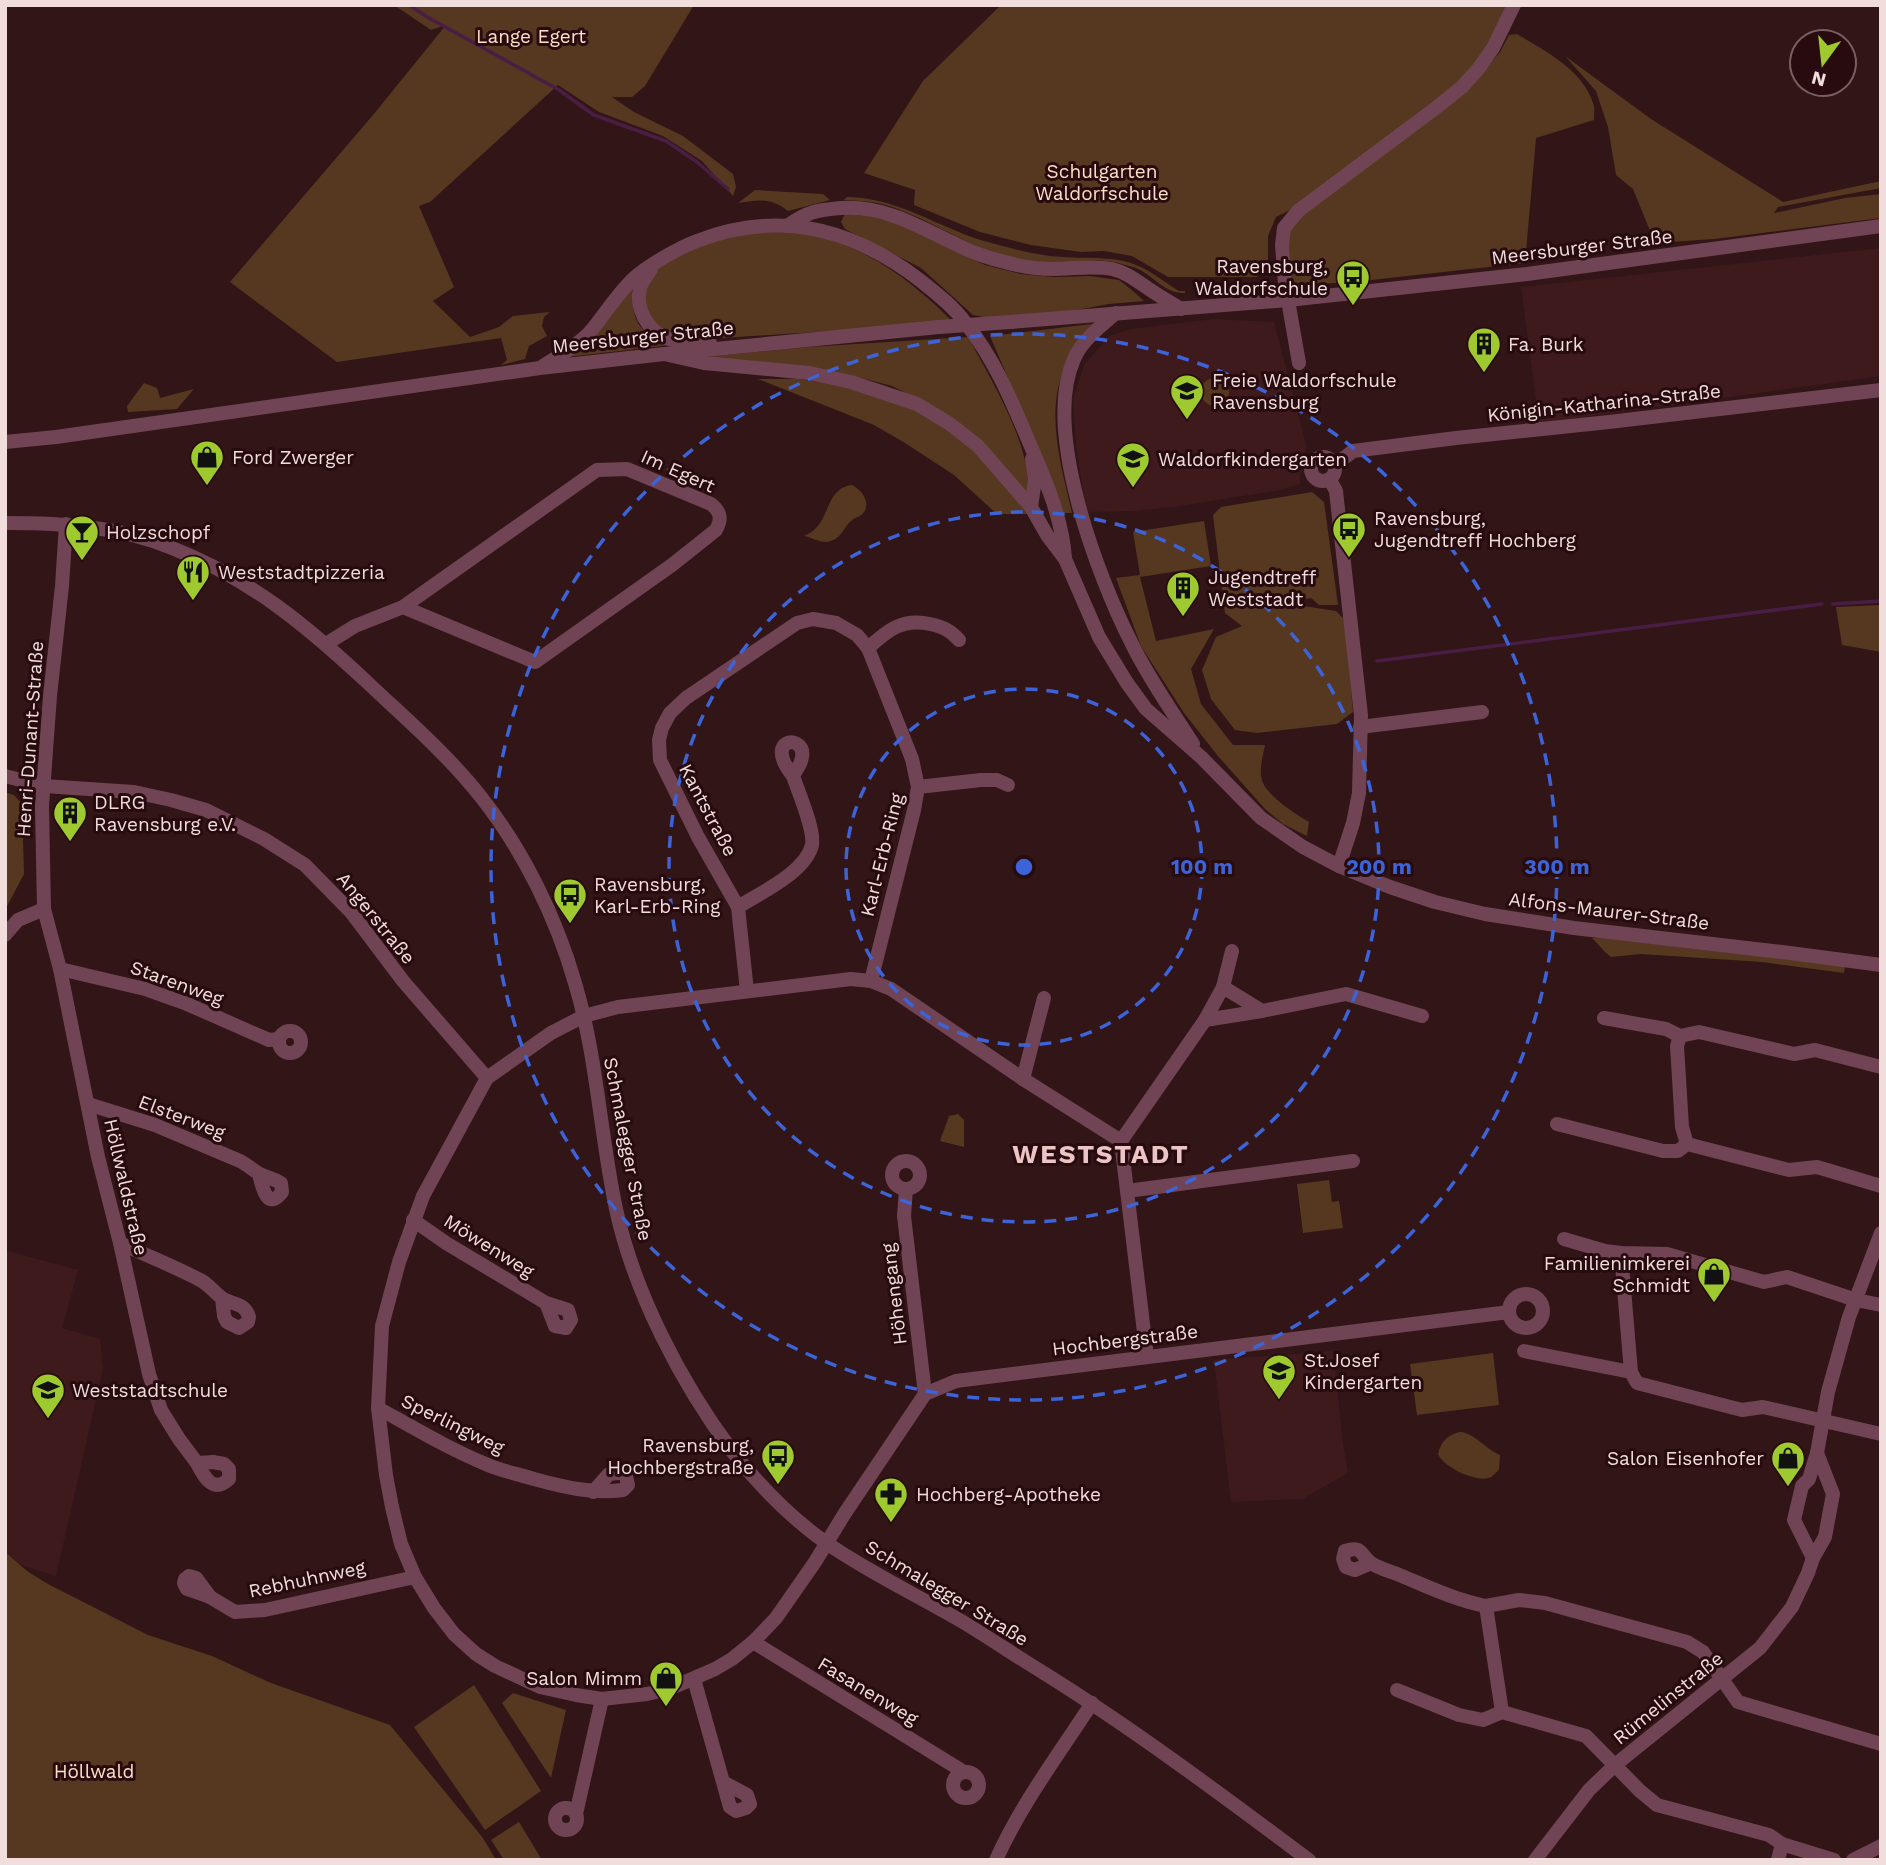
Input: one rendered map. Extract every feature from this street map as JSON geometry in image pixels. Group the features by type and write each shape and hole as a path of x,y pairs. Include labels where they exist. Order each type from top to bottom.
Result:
{"street":[{"path":"1299,363 1288,300 1282,236 1289,220 1297,211 1462,87 1493,48 1514,5"},
{"path":"787,226 804,214 824,209 869,209 902,217 975,253 1002,262 1050,269 1113,269 1137,280 1181,309"},
{"path":"540,368 589,333 635,277 688,245 725,232 754,226 823,230 870,248 906,270 964,320 993,363 1009,393 1039,463 1064,542 1065,559"},
{"name":"Meersburger Straße","path":"5,442 540,368 939,327 1288,300 1527,274 1881,226"},
{"path":"654,265 643,282 639,300 641,312 655,331 667,338 739,346"},
{"path":"1116,313 1086,341 1074,357 1068,375 1063,415 1073,484 1088,536 1122,623 1133,646 1201,757"},
{"path":"664,354 704,363 809,373 851,382 917,404 950,424 978,446 1031,507 1065,559 1099,637 1146,709 1201,757"},
{"name":"Königin-Katharina-Straße","path":"1360,721 1336,491 1329,480 1315,478 1311,472 1315,460 1322,457 1330,459 1335,465 1353,452 1881,390"},
{"path":"1030,444 1035,480 1031,507"},
{"path":"1329,480 1335,474 1335,465"},
{"name":"Im Egert","path":"326,644 355,626 403,607 597,470 626,469 711,504 720,516 716,530 672,565 535,662 403,607"},
{"name":"Schmalegger Straße","path":"5,523 66,524 138,537 168,546 234,578 262,594 326,644 448,760 494,814 530,874 557,933 584,1016 617,1212 633,1268 647,1303 684,1377 734,1452 797,1520 826,1543 964,1623 1091,1703 1160,1749 1309,1860"},
{"name":"Henri-Dunant-Straße","path":"44,909 42,819 66,524"},
{"name":"Kantstraße","path":"747,991 738,907 698,837 660,760 659,740 670,713 686,698 797,623 813,619 836,623 857,635 868,648 912,759 918,787"},
{"path":"868,648 891,630 906,623 921,622 945,627 959,640"},
{"path":"1339,866 1353,823 1359,793 1360,721 1482,712"},
{"name":"Alfons-Maurer-Straße","path":"1201,757 1261,818 1303,847 1339,866 1434,902 1485,914 1574,928 1881,965"},
{"name":"Angerstraße","path":"5,776 44,786 134,792 171,800 206,810 264,839 305,865 351,912 403,981 486,1078"},
{"path":"738,907 788,876 805,859 812,844 809,824 793,776"},
{"name":"Karl-Erb-Ring","path":"871,981 918,787 981,780 997,780 1008,785"},
{"path":"5,935 18,920 44,909"},
{"name":"Höllwaldstraße","path":"44,909 60,969 98,1157 149,1374 161,1410 197,1463"},
{"path":"1147,1357 1121,1141 1205,1020 1223,988 1231,951"},
{"name":"Starenweg","path":"60,969 145,989 209,1013 269,1040 279,1039"},
{"path":"925,1394 776,1618 752,1642 732,1659 669,1689 602,1699 540,1687 486,1661 454,1634 415,1577 401,1545 386,1475 378,1408 382,1325 399,1262 423,1196 486,1078 551,1033 584,1016 618,1007 851,979 871,981 891,989 1023,1079 1121,1141"},
{"path":"1223,988 1262,1011"},
{"path":"1205,1020 1346,994 1422,1016"},
{"path":"1023,1079 1044,998"},
{"path":"1604,1018 1666,1029 1680,1036 1699,1032 1794,1054 1815,1050 1881,1067"},
{"path":"1680,1036 1677,1046 1681,1113 1687,1144"},
{"name":"Elsterweg","path":"88,1104 166,1129 240,1161 259,1174"},
{"path":"1557,1124 1663,1151 1678,1151 1687,1144"},
{"path":"1687,1144 1789,1170 1817,1167 1881,1186"},
{"path":"1127,1191 1353,1161"},
{"name":"Höhengang","path":"906,1189 904,1216 925,1394"},
{"name":"Möwenweg","path":"413,1220 546,1303"},
{"path":"1813,1558 1794,1520 1802,1486 1809,1479 1817,1453 1828,1392 1849,1317 1881,1233"},
{"path":"1564,1239 1605,1251 1667,1254 1764,1282 1787,1277 1881,1306"},
{"path":"120,1243 202,1281 222,1298"},
{"path":"1621,1253 1631,1373 1637,1383 1742,1410 1763,1406 1881,1434"},
{"name":"Hochbergstraße","path":"925,1394 956,1381 1509,1312"},
{"path":"1524,1351 1631,1373"},
{"name":"Sperlingweg","path":"378,1408 435,1440 487,1464 555,1485 593,1492"},
{"name":"Rümelinstraße","path":"1535,1860 1589,1790 1615,1765 1760,1648 1798,1597 1813,1558 1825,1537 1833,1494 1817,1453"},
{"path":"1809,1479 1826,1478"},
{"path":"1803,1536 1825,1537"},
{"path":"1371,1563 1473,1603 1486,1605 1519,1600 1545,1604 1687,1642 1703,1652 1738,1702 1881,1744"},
{"name":"Rebhuhnweg","path":"210,1597 235,1612 265,1610 415,1577"},
{"path":"1486,1605 1502,1712"},
{"name":"Fasanenweg","path":"752,1642 964,1772"},
{"path":"694,1679 723,1782"},
{"path":"1397,1690 1459,1715 1483,1720 1502,1712 1586,1736 1657,1805 1769,1835 1782,1844 1834,1860"},
{"path":"576,1814 602,1699"},
{"path":"996,1860 1022,1810 1091,1703"},
{"path":"1778,1860 1782,1844"},
{"path":"1853,1860 1881,1846"}],"shaded area":[{"path":"1881,248 1881,376 1539,423 1521,287"},
{"name":"Freie Waldorfschule Ravensburg","path":"1213,319 1274,322 1307,448 1300,463 1300,484 1281,490 1180,506 1136,511 1086,512 1076,444 1073,399 1084,365 1109,336 1131,329"},
{"name":"Weststadtschule","path":"8,1251 78,1270 62,1328 100,1339 103,1369 56,1576 5,1560 5,1253"},
{"name":"St.Josef Kindergarten","path":"1333,1351 1348,1473 1302,1499 1231,1502 1214,1360"}],"green space":[{"name":"Lange Egert","path":"394,5 694,5 645,86 632,97 612,97 634,112 683,136 733,174 736,187 733,196 702,161 663,136 599,112 558,85 430,202 419,206 454,287 433,301 470,337 499,327 513,316 550,312 544,317 542,326 547,336 529,346 525,359 501,365 507,360 501,338 337,362 230,282 446,25 431,30"},
{"name":"Schulgarten Waldorfschule","path":"1001,5 1510,5 1502,23 1465,77 1294,208 1276,217 1268,236 1268,268 1260,268 1257,277 1168,277 1132,256 1031,245 980,232 914,205 915,190 864,173 923,81"},
{"path":"1517,34 1572,71 1588,91 1594,109 1594,120 1536,138 1525,263 1293,286 1288,239 1291,224 1471,87 1500,52 1509,35"},
{"path":"1565,56 1651,119 1783,202 1881,181 1881,188 1778,207 1774,213 1845,198 1881,194 1881,218 1714,239 1655,243 1633,189 1616,175 1608,127 1596,91"},
{"path":"755,190 823,194 830,200 788,211 776,203 764,201 738,203"},
{"path":"847,197 884,202 984,241 1024,251 1124,261 1143,268 1185,293 1172,291 1144,272 1118,263 1037,262 1005,256 976,246 892,207 874,202 844,200"},
{"path":"845,214 897,223 985,265 1021,274 1090,276 1119,280 1144,301 1109,304 1010,322 973,315 921,268 845,229 841,222"},
{"path":"762,230 816,236 874,259 908,282 954,323 707,339 674,334 651,319 645,307 645,295 654,271 686,248"},
{"path":"633,285 633,307 638,324 651,335 671,345 567,357"},
{"path":"1100,323 1068,361 1057,397 1056,436 1072,513 1060,513 1036,443 990,336"},
{"path":"968,337 1017,434 1028,475 1028,494 934,407 892,386 804,367 704,357 808,347"},
{"path":"1215,378 1225,382 1229,392 1225,402 1215,406 1205,402 1201,392 1205,382"},
{"path":"758,379 799,379 851,387 894,400 928,416 967,443 1028,514 997,514 954,475 874,425"},
{"path":"144,383 157,388 160,398 194,389 177,409 128,412 127,406"},
{"path":"852,485 866,500 863,514 851,521 839,537 831,541 823,542 804,536 819,524 838,491"},
{"path":"1312,492 1324,502 1338,605 1319,605 1311,598 1299,600 1304,606 1336,611 1345,620 1353,712 1337,724 1257,733 1235,730 1211,699 1202,670 1216,637 1242,626 1225,613 1213,515 1221,507"},
{"path":"1204,521 1211,566 1140,577 1156,641 1214,629 1191,669 1201,704 1233,745 1265,745 1261,769 1263,783 1277,800 1309,822 1307,836 1283,824 1266,810 1184,713 1141,646 1116,578 1140,575 1133,532"},
{"path":"1881,605 1881,652 1842,645 1836,607"},
{"path":"5,792 14,795 22,804 24,874 5,910"},
{"path":"1592,938 1845,966 1844,973 1762,962 1641,954 1611,957"},
{"path":"958,1114 964,1120 964,1147 940,1141 949,1116"},
{"path":"1329,1180 1332,1202 1339,1201 1343,1228 1303,1233 1297,1184"},
{"path":"1493,1353 1499,1405 1417,1415 1410,1364"},
{"path":"1460,1432 1470,1435 1500,1455 1499,1469 1492,1476 1485,1479 1470,1476 1441,1459 1438,1454 1443,1443 1448,1437"},
{"name":"Höllwald","path":"5,1552 27,1571 48,1584 148,1635 212,1656 271,1683 390,1725 483,1838 496,1860 5,1860"},
{"path":"474,1685 541,1791 485,1830 414,1727"},
{"path":"513,1693 566,1710 551,1778 502,1703"},
{"path":"519,1822 542,1860 504,1860 491,1840"}],"waterway":[{"path":"409,5 559,90 594,115 666,141 697,162 728,189"},
{"path":"1833,604 1881,601"},
{"path":"1377,661 1822,604"}],"place":[{"name":"Ravensburg, Waldorfschule","path":"1353,307"},
{"name":"Fa. Burk","path":"1484,374"},
{"name":"Freie Waldorfschule Ravensburg","path":"1187,421"},
{"name":"Ford Zwerger","path":"207,487"},
{"name":"Waldorfkindergarten","path":"1133,489"},
{"name":"Ravensburg, Jugendtreff Hochberg","path":"1349,559"},
{"name":"Holzschopf","path":"82,562"},
{"name":"Weststadtpizzeria","path":"193,602"},
{"name":"Jugendtreff Weststadt","path":"1183,618"},
{"name":"DLRG Ravensburg e.V.","path":"70,843"},
{"name":"Ravensburg, Karl-Erb-Ring","path":"570,925"},
{"name":"Familienimkerei Schmidt","path":"1714,1304"},
{"name":"St.Josef Kindergarten","path":"1279,1401"},
{"name":"Weststadtschule","path":"48,1420"},
{"name":"Ravensburg, Hochbergstraße","path":"778,1486"},
{"name":"Salon Eisenhofer","path":"1788,1488"},
{"name":"Hochberg-Apotheke","path":"891,1524"},
{"name":"Salon Mimm","path":"666,1708"}],"district":[{"name":"WESTSTADT","path":"1101,1154"}]}
